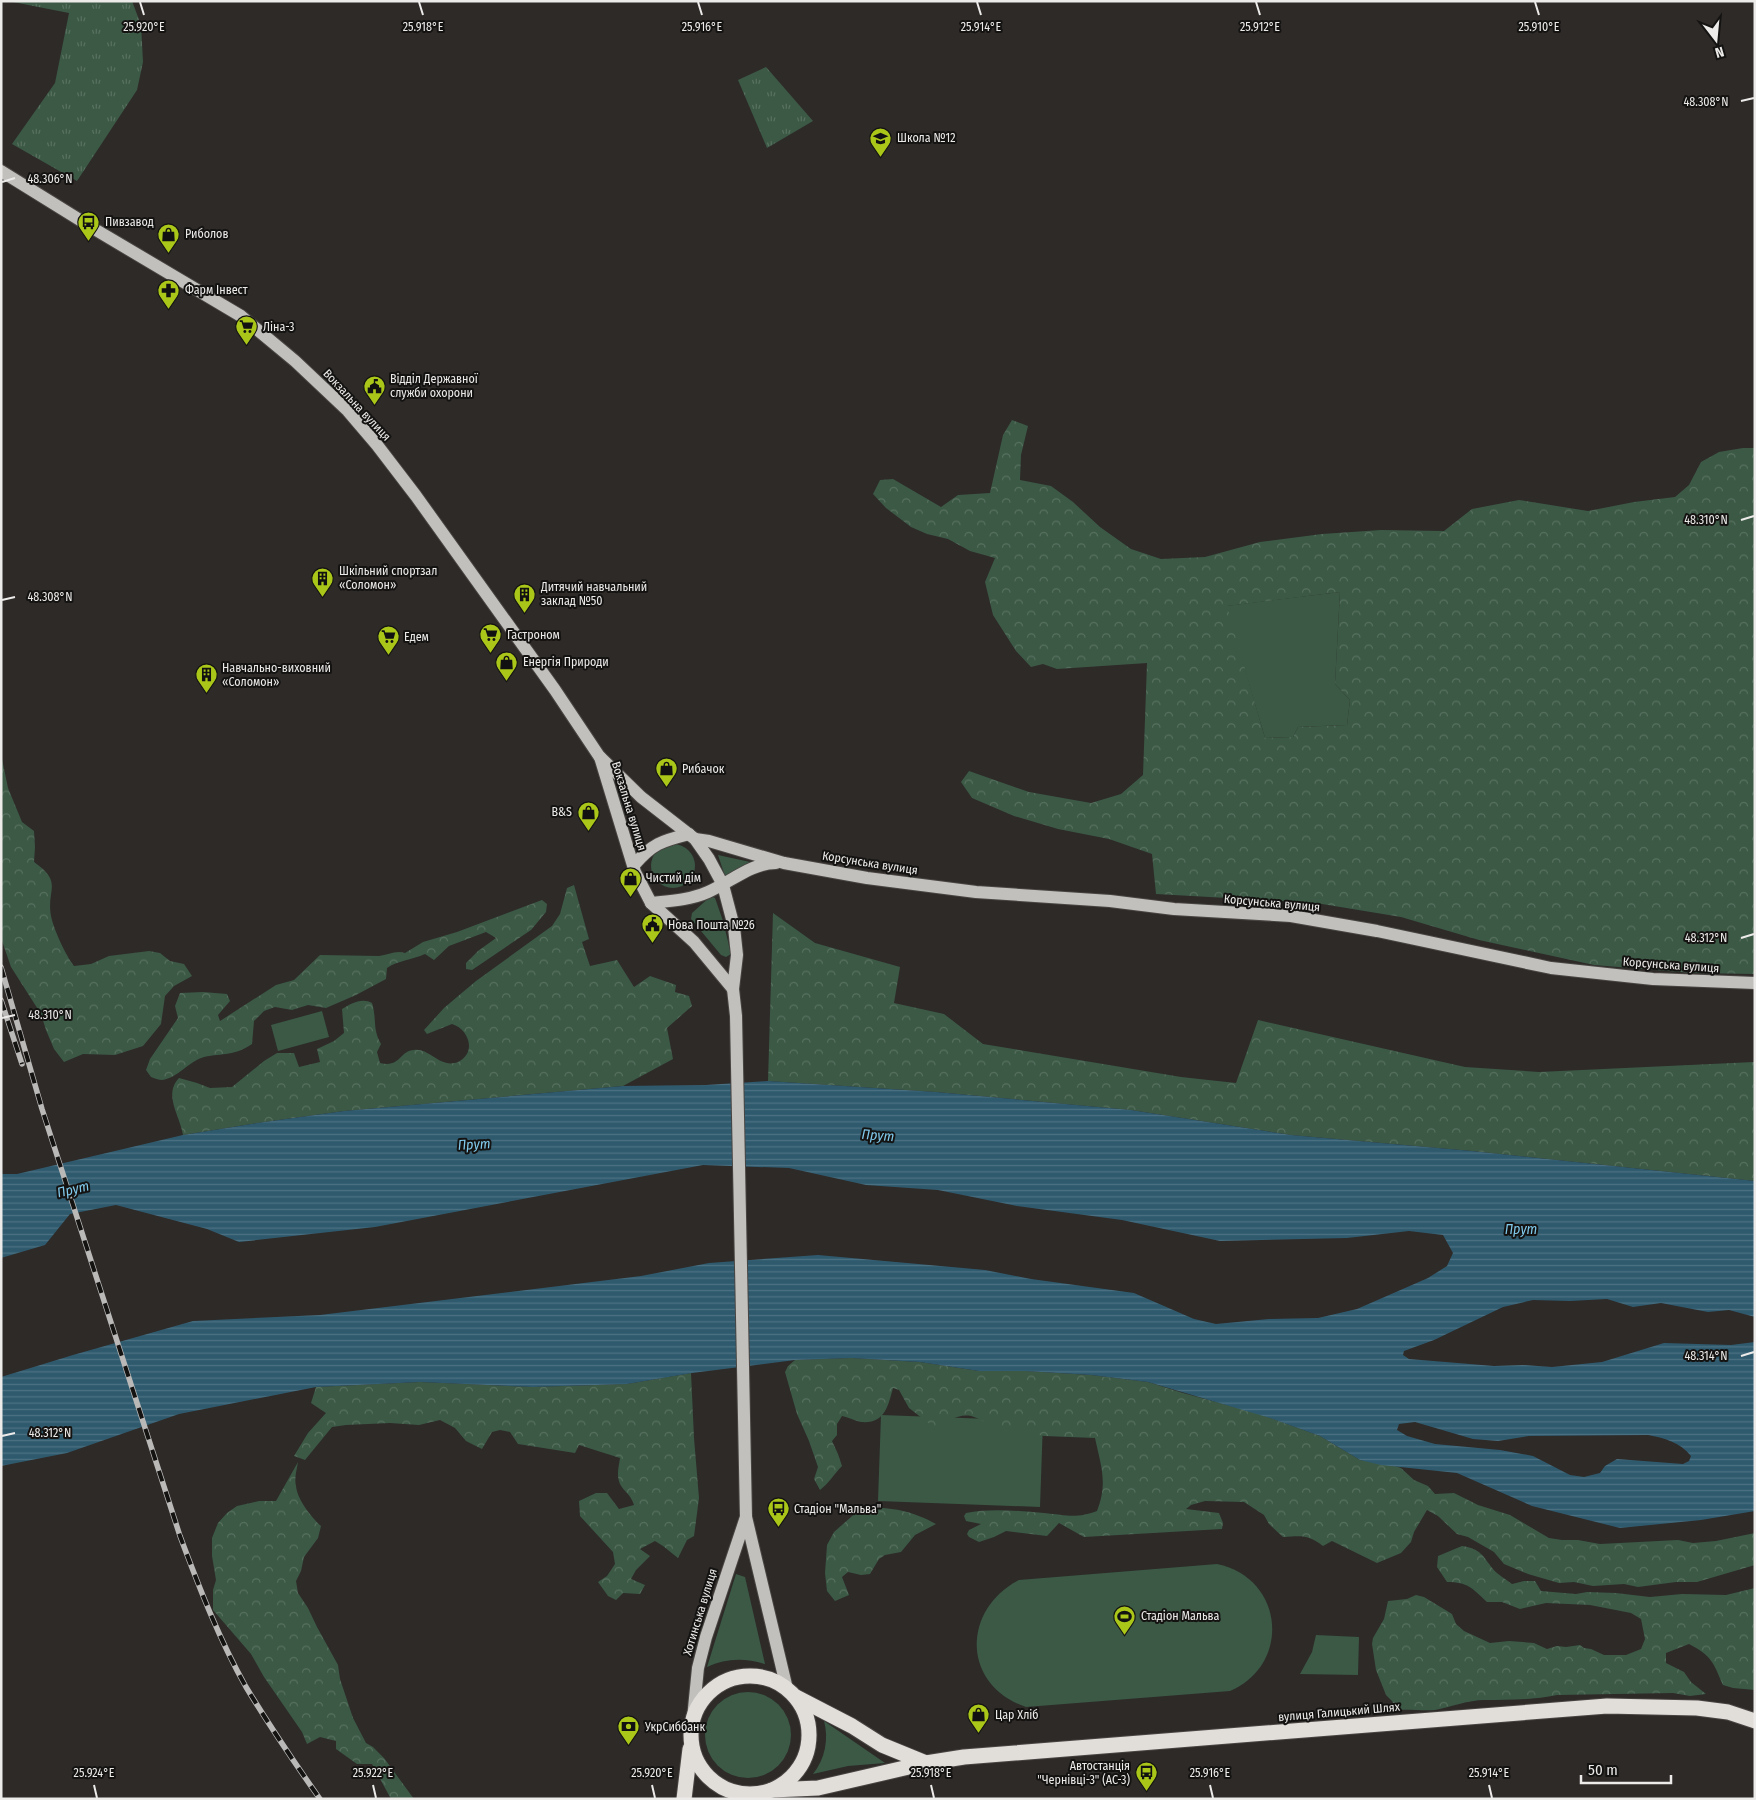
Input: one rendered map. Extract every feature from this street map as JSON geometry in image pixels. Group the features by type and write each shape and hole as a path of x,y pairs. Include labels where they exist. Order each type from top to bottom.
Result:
{"highway":[{"path":"791,1693 800,1704 808,1723 808,1744 802,1763 796,1772 781,1785 753,1796 731,1791 710,1779 699,1766 692,1750 690,1730 693,1718 700,1702 712,1689 736,1677 754,1676 772,1680 791,1693 852,1726 882,1745 926,1763"},
{"name":"вулиця Галицький Шлях","path":"772,1790 818,1788 926,1763 964,1757 1607,1706 1696,1708 1728,1712 1755,1720"},
{"path":"684,1799 691,1742"}],"main road":[{"name":"Вокзальна вулиця","path":"1,171 241,316 295,361 348,411 416,496 555,690 599,756 663,816 692,836"},
{"name":"Вокзальна вулиця","path":"599,756 641,886 650,903"},
{"name":"Корсунська вулиця","path":"692,836 784,863 867,878 976,892 1110,901 1174,909 1291,916 1377,931 1551,968 1653,979 1755,983"},
{"path":"634,865 656,844 692,836 709,859 723,885 734,927 737,955 733,989"},
{"name":"Корсунська вулиця","path":"650,903 677,901 707,893 759,864 784,863"},
{"path":"650,903 694,942 733,989"},
{"name":"Хотинська вулиця","path":"733,989 736,1016 746,1517 791,1693"},
{"name":"Хотинська вулиця","path":"693,1718 698,1668 706,1637 746,1517"}],"green space":[{"path":"8,1 132,1 141,25 143,62 137,90 77,181 12,144 55,83 69,13"},
{"path":"766,67 813,121 767,148 738,80"},
{"path":"1012,420 1028,426 1021,455 1020,480 1051,486 1073,502 1100,527 1131,549 1161,559 1205,557 1260,542 1322,534 1381,530 1444,531 1472,509 1519,500 1588,511 1634,502 1675,497 1689,485 1701,462 1719,452 1755,448 1755,974 1693,973 1594,965 1479,940 1401,917 1316,903 1156,894 1152,854 1109,839 1058,829 1014,816 972,798 961,782 969,771 1029,792 1091,803 1121,794 1143,775 1147,663 1057,669 1043,664 1031,667 1016,651 993,615 985,582 995,558 970,551 948,539 927,534 911,527 886,508 873,494 880,480 893,479 941,507 958,495 990,493 1003,435","holes":["1340,592 1335,684 1350,700 1347,725 1298,727 1293,737 1265,738 1227,606"]},
{"path":"1340,592 1335,684 1350,700 1347,725 1298,727 1293,737 1265,738 1226,606"},
{"path":"1,754 8,788 22,822 34,831 34,862 43,869 51,881 50,907 52,922 74,966 91,964 109,956 149,951 160,953 170,961 184,964 192,976 174,986 165,996 161,1024 143,1046 115,1055 83,1054 64,1062 54,1049 41,1014 11,967 1,938"},
{"path":"669,844 677,844 689,850 695,866 689,882 677,888 669,888 657,882 651,870 651,862 657,850"},
{"path":"718,855 750,862 726,879"},
{"path":"574,885 589,939 582,942 590,966 617,960 634,987 650,976 676,985 675,992 689,996 692,1006 667,1028 673,1059 623,1086 344,1111 183,1135 172,1098 174,1085 179,1078 210,1088 232,1087 277,1053 294,1053 299,1067 320,1062 317,1049 334,1041 344,1033 342,1009 356,1002 368,1001 372,1003 378,1038 381,1044 377,1052 380,1063 392,1063 405,1053 414,1050 425,1052 446,1063 458,1062 464,1058 469,1047 463,1031 452,1024 427,1034 424,1030 444,1008 476,981 552,926 560,914 567,888"},
{"path":"711,896 715,898 723,921 731,954 726,957 721,955 691,919 692,913"},
{"path":"542,900 547,904 546,912 531,930 472,970 466,969 466,963 478,951 496,938 486,932 449,946 434,960 425,954 392,965 387,968 386,979 326,1008 308,1005 292,1010 275,1007 264,1011 254,1021 252,1044 240,1051 204,1057 168,1079 162,1080 151,1077 146,1070 150,1059 178,1018 175,1006 180,993 227,994 230,1001 218,1015 220,1021 276,985 294,980 320,955 379,956 395,952 405,953 423,942 457,932"},
{"path":"773,913 815,943 900,967 894,1003 944,1014 983,1044 1181,1077 1236,1083 1258,1020 1465,1067 1539,1072 1754,1062 1755,1053 1755,1181 1472,1151 1291,1135 1131,1110 936,1092 768,1081"},
{"path":"322,1011 329,1037 278,1051 271,1025"},
{"path":"851,1358 920,1362 979,1371 1025,1371 1091,1375 1148,1382 1260,1414 1320,1436 1360,1460 1401,1468 1414,1480 1428,1486 1435,1494 1454,1493 1478,1505 1510,1515 1549,1538 1600,1544 1678,1540 1693,1543 1716,1541 1755,1533 1755,1565 1697,1582 1676,1582 1638,1587 1624,1584 1593,1586 1574,1582 1559,1583 1528,1574 1504,1564 1494,1552 1468,1537 1457,1534 1438,1516 1427,1510 1414,1532 1411,1542 1401,1553 1377,1563 1332,1541 1323,1546 1313,1539 1295,1536 1283,1537 1269,1524 1264,1515 1244,1502 1205,1501 1191,1505 1186,1509 1219,1513 1223,1523 1222,1529 1084,1537 1059,1523 1047,1536 1006,1531 979,1542 967,1534 969,1530 981,1524 966,1521 964,1516 966,1513 1005,1510 1077,1516 1097,1511 1103,1483 1095,1438 1044,1436 1020,1430 1004,1432 994,1423 969,1416 959,1416 936,1429 909,1408 899,1390 893,1388 887,1407 880,1417 875,1420 861,1422 842,1416 837,1424 837,1435 832,1441 842,1466 820,1490 814,1479 818,1467 797,1414 785,1372 788,1366 795,1360"},
{"path":"691,1373 699,1498 694,1536 687,1540 678,1558 655,1541 640,1549 650,1556 636,1570 631,1579 645,1585 640,1594 623,1593 616,1600 608,1596 598,1582 607,1576 615,1564 613,1552 580,1516 579,1501 596,1493 607,1493 619,1509 634,1505 619,1481 620,1458 579,1445 575,1453 518,1444 510,1432 500,1430 492,1432 482,1449 466,1441 455,1428 440,1420 419,1425 390,1423 332,1427 305,1460 294,1456 308,1433 326,1413 311,1403 316,1387 420,1382 533,1387 627,1384"},
{"path":"881,1415 1043,1421 1040,1507 878,1501"},
{"path":"298,1462 295,1480 297,1491 305,1508 321,1526 318,1538 304,1557 301,1571 296,1581 298,1593 338,1665 340,1679 353,1718 366,1743 384,1758 414,1799 391,1799 372,1764 357,1764 336,1749 336,1741 320,1737 307,1744 302,1732 264,1677 251,1654 213,1610 213,1590 216,1580 212,1556 212,1538 218,1523 237,1506 259,1501 276,1501"},
{"path":"872,1507 905,1511 936,1524 915,1535 901,1552 885,1555 879,1559 870,1574 861,1575 848,1572 842,1577 849,1595 835,1601 827,1591 825,1573 827,1545 834,1532 859,1510"},
{"path":"1462,1546 1477,1551 1495,1571 1512,1584 1535,1581 1541,1591 1576,1594 1587,1592 1616,1593 1650,1597 1682,1594 1726,1595 1755,1588 1755,1690 1723,1685 1711,1660 1703,1652 1689,1644 1666,1653 1666,1663 1684,1672 1691,1682 1706,1694 1690,1696 1673,1693 1557,1695 1530,1699 1478,1700 1435,1710 1397,1710 1386,1695 1376,1670 1372,1644 1373,1638 1384,1619 1388,1601 1407,1599 1416,1595 1424,1597 1452,1614 1456,1624 1464,1631 1490,1643 1509,1641 1534,1643 1547,1649 1557,1646 1580,1645 1604,1655 1626,1655 1641,1649 1645,1639 1641,1619 1631,1613 1590,1605 1546,1603 1520,1609 1502,1602 1487,1602 1465,1585 1447,1582 1437,1567 1438,1556"},
{"name":"Стадіон Мальва","path":"1217,1564 1239,1572 1256,1586 1267,1603 1272,1623 1271,1643 1264,1662 1250,1678 1230,1691 1026,1707 1005,1697 990,1683 980,1665 977,1647 979,1628 987,1610 1000,1593 1019,1580"},
{"path":"736,1574 745,1577 765,1664 736,1660 721,1662 707,1667"},
{"path":"1316,1635 1359,1637 1358,1675 1300,1674 1312,1652"},
{"path":"748,1692 765,1695 779,1704 788,1718 791,1735 788,1752 779,1766 765,1775 748,1778 731,1775 717,1766 708,1752 705,1735 708,1718 717,1704 731,1695"},
{"path":"824,1721 885,1763 848,1766 813,1774 825,1749"}],"water":[{"name":"Прут","path":"768,1081 936,1092 1131,1110 1291,1135 1472,1151 1755,1181 1755,1317 1729,1310 1708,1312 1661,1303 1633,1307 1607,1299 1533,1300 1503,1307 1434,1340 1404,1351 1403,1355 1409,1359 1494,1366 1552,1367 1602,1362 1664,1343 1731,1345 1755,1342 1755,1511 1701,1520 1620,1528 1532,1506 1457,1473 1381,1465 1360,1460 1320,1436 1270,1418 1148,1382 1091,1375 1025,1371 979,1371 920,1362 851,1358 795,1360 692,1373 627,1384 533,1387 420,1382 316,1387 179,1414 67,1453 1,1466 1,1377 193,1321 320,1315 641,1276 709,1263 818,1255 985,1270 1031,1279 1134,1293 1194,1319 1216,1324 1269,1319 1318,1318 1357,1309 1428,1278 1447,1266 1453,1253 1443,1235 1409,1231 1347,1238 1220,1241 1122,1220 1017,1206 938,1190 866,1185 789,1168 703,1165 375,1227 239,1242 207,1229 116,1205 70,1214 45,1245 1,1258 1,1174 17,1174 183,1135 344,1111 623,1086 706,1085","holes":["1415,1422 1473,1439 1498,1441 1529,1436 1648,1435 1666,1439 1677,1444 1691,1456 1689,1461 1683,1464 1617,1459 1605,1466 1600,1473 1584,1477 1570,1475 1533,1456 1500,1450 1435,1444 1407,1436 1397,1430 1399,1424"]}],"railway":[{"path":"1,967 42,1109 180,1536 218,1632 236,1669 282,1743 320,1799"},
{"path":"1,1000 22,1064"}],"place":[{"name":"Школа №12","path":"881,157"},
{"name":"Пивзавод","path":"89,241"},
{"name":"Риболов","path":"169,253"},
{"name":"Фарм Інвест","path":"169,309"},
{"name":"Ліна-3","path":"247,346"},
{"name":"Відділ Державної служби охорони","path":"374,405"},
{"name":"Шкільний спортзал «Соломон»","path":"323,597"},
{"name":"Дитячий навчальний заклад №50","path":"525,613"},
{"name":"Гастроном","path":"491,654"},
{"name":"Едем","path":"388,656"},
{"name":"Енергія Природи","path":"507,681"},
{"name":"Навчально-виховний «Соломон»","path":"206,694"},
{"name":"Рибачок","path":"666,788"},
{"name":"B&S","path":"588,831"},
{"name":"Чистий дім","path":"630,897"},
{"name":"Нова Пошта №26","path":"652,944"},
{"name":"Стадіон \"Мальва\"","path":"778,1528"},
{"name":"Стадіон Мальва","path":"1125,1635"},
{"name":"Цар Хліб","path":"979,1734"},
{"name":"УкрСиббанк","path":"629,1746"},
{"name":"Автостанція \"Чернівці-3\" (АС-3)","path":"1146,1792"}]}
